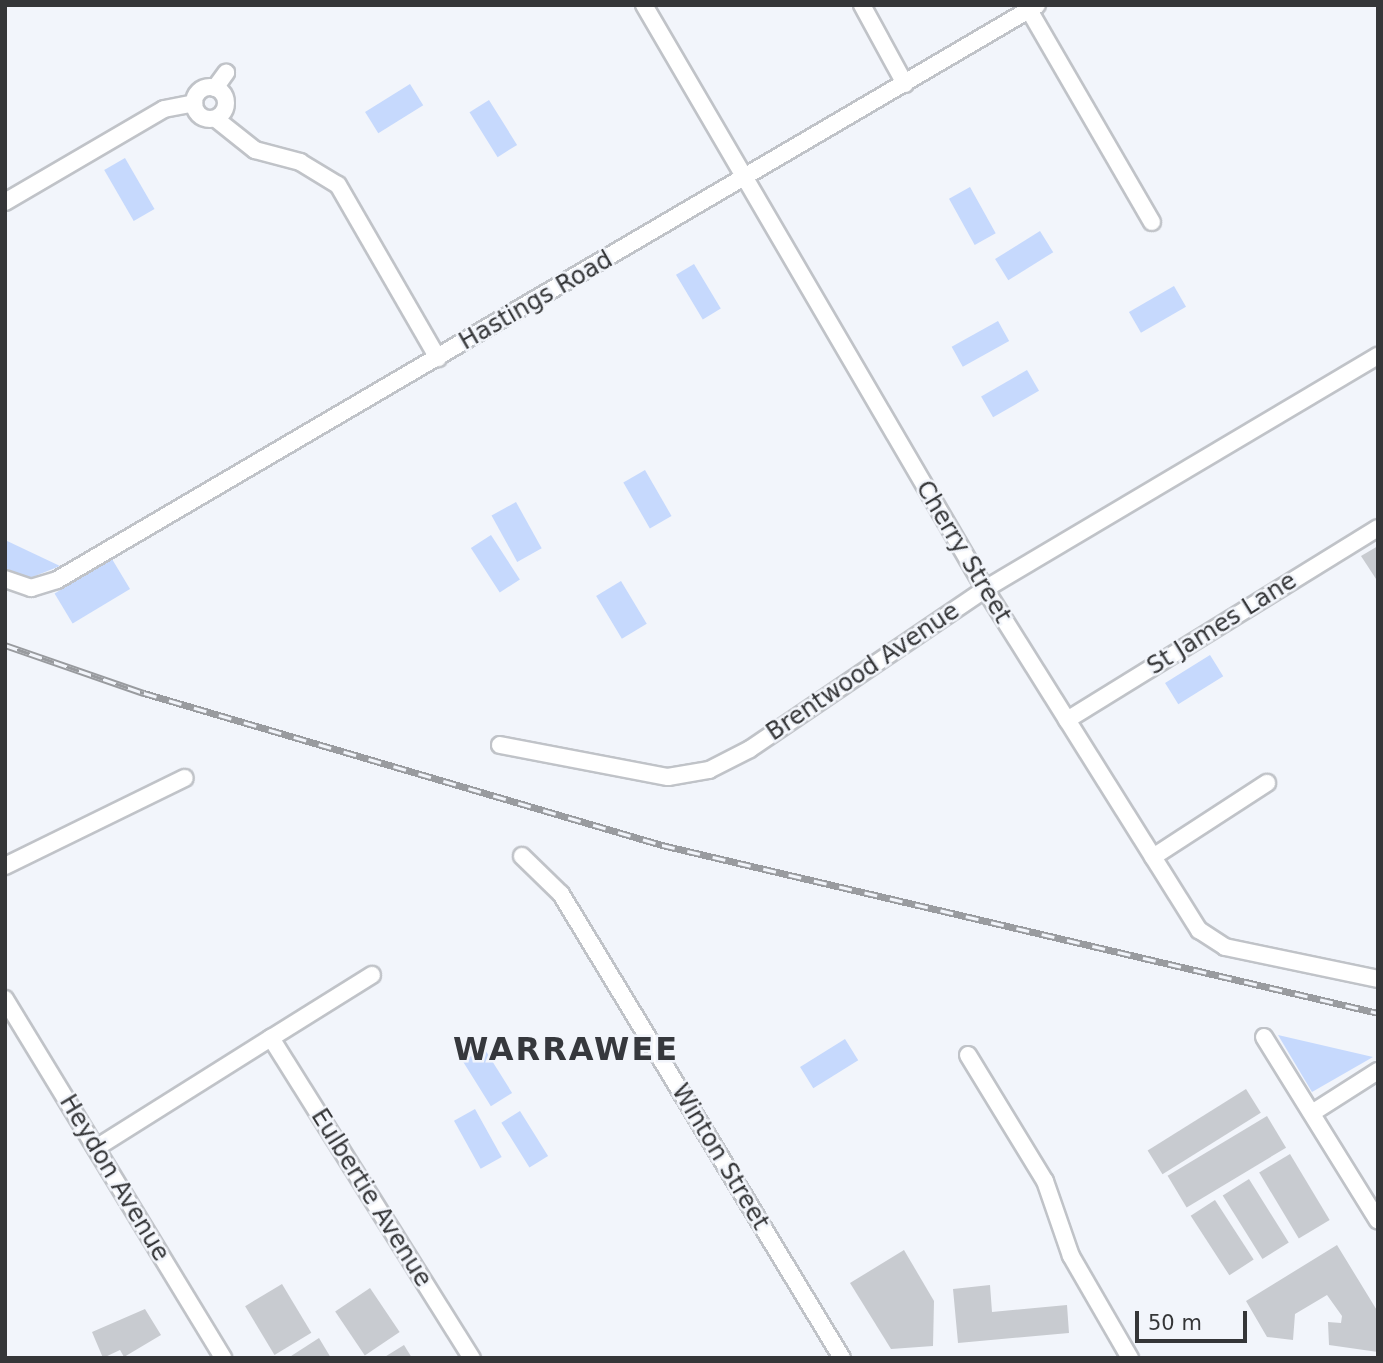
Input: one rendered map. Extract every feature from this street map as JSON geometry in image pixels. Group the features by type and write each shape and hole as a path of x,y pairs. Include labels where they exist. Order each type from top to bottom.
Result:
{"street":[{"name":"Cherry Street","path":"644,5 747,180 757,206 985,589 1153,857 1209,939 1378,979"},
{"path":"862,5 905,84"},
{"name":"Hastings Road","path":"5,579 31,589 64,576 747,180 1033,8"},
{"path":"1033,8 1152,222"},
{"path":"5,202 164,109 194,103 203,89 215,88 226,73"},
{"path":"215,88 226,105 216,118"},
{"path":"194,103 201,117 216,118 255,150 300,162 338,185 438,358"},
{"name":"Brentwood Avenue","path":"500,746 668,777 709,770 750,748 985,589 1378,356"},
{"name":"St James Lane","path":"1067,720 1378,528"},
{"path":"5,866 185,778"},
{"path":"1153,857 1267,783"},
{"name":"Winton Street","path":"522,856 561,894 842,1358"},
{"path":"96,1149 372,975"},
{"name":"Heydon Avenue","path":"5,999 223,1358"},
{"path":"1264,1037 1378,1221"},
{"name":"Eulbertie Avenue","path":"271,1038 471,1358"},
{"path":"968,1055 1045,1181 1071,1256 1130,1358"},
{"path":"1312,1113 1378,1071"}],"shaded area":[{"path":"410,84 423,105 378,133 365,112"},
{"path":"489,100 517,145 498,157 469,112"},
{"path":"125,158 154,209 134,221 104,170"},
{"path":"970,187 996,233 975,245 949,199"},
{"path":"1040,231 1053,252 1008,280 995,259"},
{"path":"694,264 721,309 703,319 676,275"},
{"path":"1174,286 1186,307 1141,333 1129,312"},
{"path":"998,321 1009,341 963,367 952,347"},
{"path":"1027,370 1039,391 993,417 981,397"},
{"path":"645,470 672,516 650,528 623,482"},
{"path":"516,502 542,548 517,562 492,516"},
{"path":"491,535 520,579 500,593 471,548"},
{"path":"5,540 60,566 30,578 5,568"},
{"path":"112,559 130,589 73,624 55,594"},
{"path":"621,581 647,624 622,639 596,596"},
{"path":"1210,655 1223,676 1178,704 1165,683"},
{"path":"1278,1035 1373,1057 1312,1092"},
{"path":"845,1039 858,1060 813,1088 800,1067"},
{"path":"484,1048 512,1093 491,1106 463,1061"},
{"path":"475,1109 502,1157 481,1169 454,1121"},
{"path":"520,1111 548,1156 529,1168 501,1123"}],"building":[{"path":"1378,546 1378,582 1361,556"},
{"path":"1246,1089 1261,1113 1162,1174 1148,1150"},
{"path":"1267,1116 1286,1148 1187,1207 1168,1176"},
{"path":"1290,1154 1330,1220 1299,1239 1259,1173"},
{"path":"1249,1179 1289,1243 1262,1259 1223,1195"},
{"path":"1215,1200 1254,1260 1229,1275 1191,1216"},
{"path":"1337,1245 1378,1312 1378,1352 1329,1345 1328,1322 1341,1323 1342,1316 1327,1295 1295,1314 1293,1340 1267,1337 1246,1301"},
{"path":"904,1250 934,1301 933,1346 891,1349 850,1283"},
{"path":"282,1284 311,1333 274,1355 245,1306"},
{"path":"990,1285 992,1312 1067,1305 1069,1333 958,1343 953,1289"},
{"path":"370,1288 400,1332 365,1355 335,1311"},
{"path":"145,1309 161,1335 124,1357 120,1350 103,1358 92,1332"},
{"path":"319,1338 331,1358 288,1358"},
{"path":"404,1345 412,1358 383,1358"}],"railway":[{"path":"5,645 144,693 662,845 1378,1013"}],"district":[{"name":"WARRAWEE","path":"566,1049"}]}
